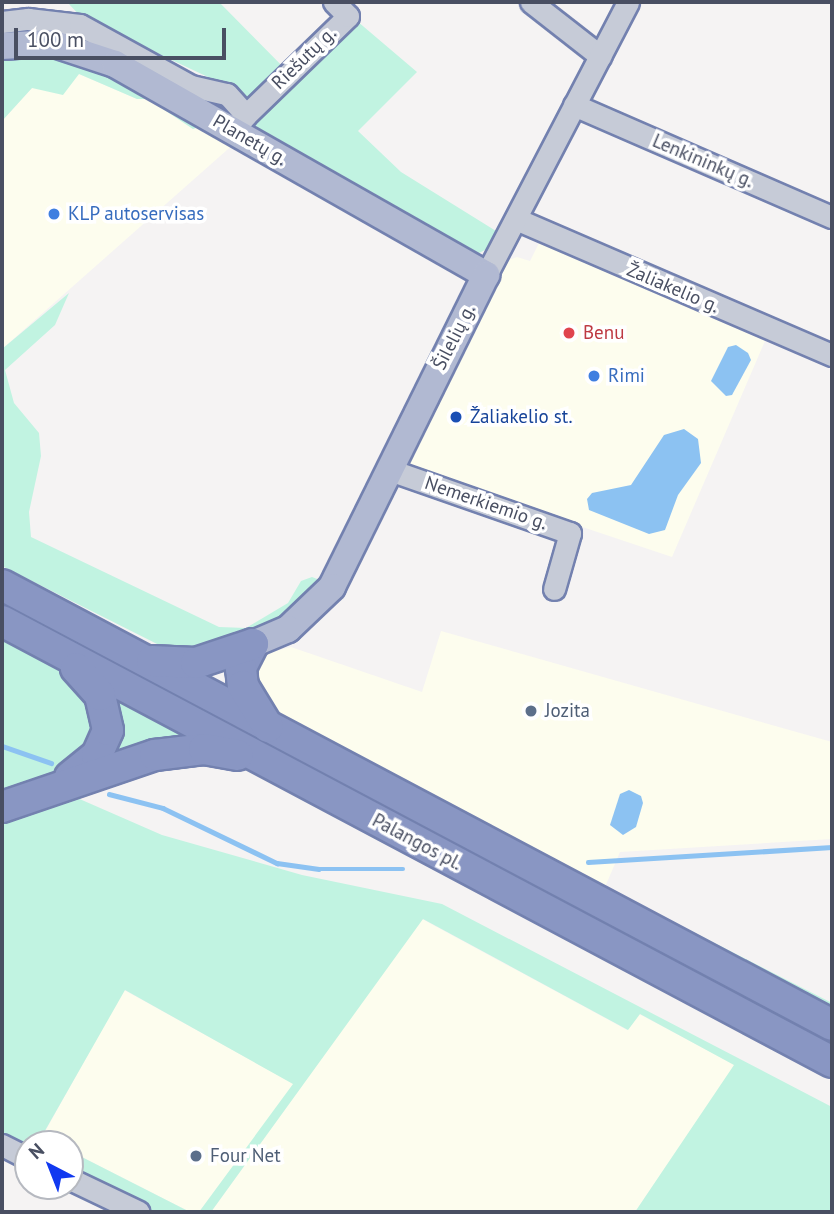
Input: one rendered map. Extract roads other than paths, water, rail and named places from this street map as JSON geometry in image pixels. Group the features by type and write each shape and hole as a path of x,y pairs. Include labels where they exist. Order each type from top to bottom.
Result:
{"highway":[{"name":"Palangos pl.","path":"2,585 832,1025"},
{"name":"Palangos pl.","path":"2,621 832,1062"},
{"path":"143,660 196,663 253,644"},
{"path":"253,644 241,668 243,686 269,728"},
{"path":"52,789 89,764 108,730 100,695 60,652"},
{"path":"2,807 155,755 204,749 260,758"}],"main road":[{"name":"Planetų g.","path":"2,46 51,43 92,54 240,122 486,275"},
{"name":"Šilelių g.","path":"253,644 288,629 332,587 387,469 486,275"}],"street":[{"name":"Riešutų g.","path":"240,122 348,16 334,2"},
{"path":"531,2 600,56"},
{"name":"Šilelių g.","path":"486,275 628,2"},
{"path":"2,22 28,19 80,25 191,86 227,94 240,122"},
{"name":"Lenkininkų g.","path":"574,106 832,217"},
{"name":"Žaliakelio g.","path":"516,219 832,355"},
{"name":"Nemerkiemio g.","path":"387,469 570,533 554,589"},
{"path":"84,1186 139,1212"}],"water":[{"path":"736,345 748,353 751,360 732,395 726,396 711,381 728,347"},
{"path":"684,429 698,439 701,463 678,495 665,530 649,534 589,510 587,499 592,493 631,485 664,435"},
{"path":"629,790 641,796 643,803 636,827 623,835 610,825 620,794"}],"waterway":[{"path":"2,746 51,763"},
{"path":"109,794 163,808 277,863 319,869 403,869"},
{"path":"588,862 832,847"}],"place":[{"name":"KLP autoservisas","path":"54,214"},
{"name":"Benu","path":"569,333"},
{"name":"Rimi","path":"594,376"},
{"name":"Žaliakelio st.","path":"456,417"},
{"name":"Jozita","path":"531,711"},
{"name":"Four Net","path":"196,1156"}]}
